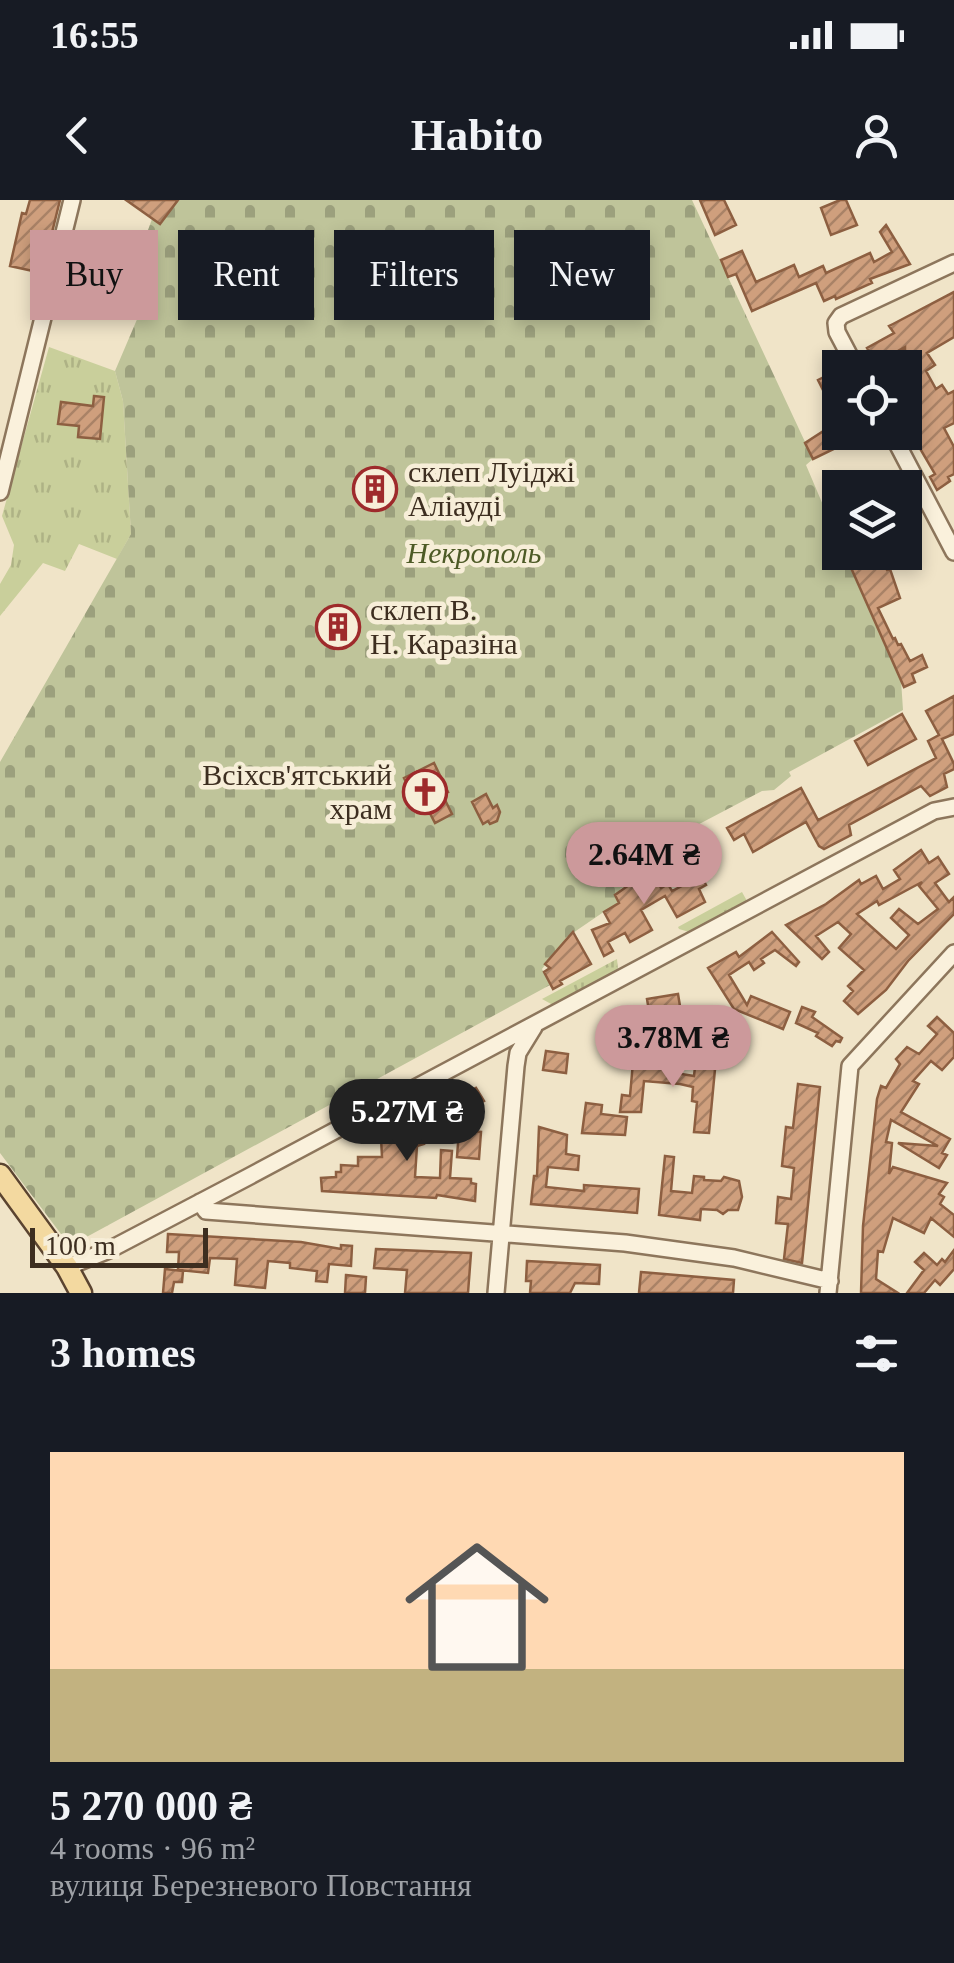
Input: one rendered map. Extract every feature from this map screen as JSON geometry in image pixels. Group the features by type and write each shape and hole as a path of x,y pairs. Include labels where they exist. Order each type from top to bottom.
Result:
{"main road":[{"path":"0,1174 82,1293"}],"street":[{"path":"0,492 72,200"},
{"path":"847,350 838,332 836,322 840,316 954,263"},
{"path":"900,450 954,552"},
{"path":"67,1267 109,1250 934,811 954,807"},
{"path":"200,1202 206,1211 625,1243 734,1258 829,1287 848,1072 856,1056 954,952"},
{"path":"496,1293 518,1053 540,1020"}],"green space":[{"name":"Некрополь","path":"177,200 692,200 813,459 806,465 822,503 822,570 852,570 901,680 903,710 789,772 791,776 774,790 762,791 627,862 636,880 620,889 626,914 608,909 567,937 542,969 550,985 70,1246 0,1153 0,762 131,534 123,401 115,371 137,320 158,320 158,230 148,230 152,219 161,224"},
{"path":"49,347 115,371 123,401 131,534 117,559 79,544 65,571 43,563 0,616 0,584 11,565 14,545 2,516"},
{"path":"742,892 747,901 689,932 679,929 678,927"},
{"path":"617,959 618,970 553,1005 542,999"}],"building":[{"path":"30,200 60,200 53,230 30,230 30,270 10,266 22,213 26,214"},
{"path":"126,200 178,200 160,224"},
{"path":"700,200 724,200 736,225 715,235"},
{"path":"846,200 857,225 831,235 821,208"},
{"path":"886,225 910,264 870,279 872,283 836,299 835,296 824,301 816,283 752,311 736,274 728,277 721,260 742,251 756,282 794,265 799,277 823,266 826,273 870,253 874,262 892,252 880,232"},
{"path":"954,292 954,337 927,353 935,365 926,371 936,389 942,385 948,394 954,391 954,423 944,428 954,447 954,474 937,490 930,477 935,474 921,450 922,350 867,348 894,333 889,326"},
{"path":"94,396 104,397 100,439 78,437 79,426 58,424 61,402 93,406"},
{"path":"822,432 822,450 832,450 813,459 805,443"},
{"path":"852,570 890,570 900,598 878,608 893,639 901,644 910,661 922,655 927,667 912,674 915,682 904,687"},
{"path":"954,696 954,734 942,739 954,764 954,769 944,774 947,787 930,796 921,786 849,825 851,835 824,849 806,822 753,852 744,834 734,840 727,828 801,788 818,820 936,758 928,741 939,735 926,711"},
{"path":"902,714 916,739 868,765 855,741"},
{"name":"Всіхсв'ятський храм","path":"434,763 448,792 442,794 452,814 435,823 420,794 414,798 404,778"},
{"path":"486,794 493,808 497,805 500,812 497,821 490,824 483,824 472,802"},
{"path":"921,850 929,863 938,857 949,874 935,883 949,902 954,897 954,914 886,990 858,1014 844,1001 853,991 848,986 864,970 839,948 851,934 838,922 816,936 829,952 822,959 786,925 826,904 859,880 861,884 876,876 883,889 900,879 894,870","holes":["922,882 919,886 938,909 918,924 899,909 891,918 909,935 896,949 857,914"]},
{"path":"644,866 661,888 668,884 672,891 701,876 706,885 699,889 705,902 677,917 665,896 641,910 652,930 630,942 625,933 608,942 613,951 604,956 592,930 610,923 604,912 619,903 615,895 636,880 632,873"},
{"path":"573,932 591,964 553,989 544,972 550,968 545,964"},
{"path":"772,932 799,962 796,966 775,950 761,959 764,963 754,970 749,962 729,975 747,1005 751,996 790,1012 783,1029 734,1009 708,968 736,952 739,957"},
{"path":"678,994 684,1030 653,1035 647,999"},
{"path":"802,1007 815,1012 812,1017 842,1038 840,1042 832,1046 816,1036 818,1033 796,1023"},
{"path":"937,1017 954,1033 954,1057 942,1070 931,1061 913,1081 919,1084 901,1112 950,1139 942,1153 947,1155 939,1168 898,1143 938,1146 891,1120 886,1142 892,1143 889,1174 893,1167 947,1183 939,1194 944,1197 940,1204 954,1215 954,1237 931,1218 924,1233 893,1218 883,1252 878,1251 876,1279 898,1293 861,1293 863,1226 877,1099 881,1086 886,1088 900,1064 896,1059 907,1047 919,1054 937,1034 928,1026"},
{"path":"546,1051 568,1054 566,1073 543,1070"},
{"path":"633,1062 669,1065 669,1072 694,1076 695,1067 715,1069 709,1133 694,1132 697,1102 692,1101 693,1087 644,1081 641,1112 620,1112 622,1095 630,1096"},
{"path":"798,1084 820,1087 802,1263 784,1259 788,1224 776,1223 778,1197 791,1199 794,1168 782,1166 786,1127 793,1128"},
{"path":"476,1088 484,1101 421,1133 424,1144 417,1146 415,1177 440,1178 441,1150 452,1151 450,1178 471,1179 476,1184 475,1201 437,1195 436,1198 322,1191 321,1178 336,1177 341,1165 358,1166 358,1157 382,1157 381,1138 407,1136 404,1126 443,1113 439,1107"},
{"path":"586,1103 602,1105 601,1114 627,1117 625,1135 582,1133"},
{"path":"539,1127 567,1135 566,1154 579,1156 578,1170 548,1167 546,1187 584,1191 584,1185 639,1189 637,1213 531,1204 537,1176"},
{"path":"459,1130 481,1132 479,1159 457,1157"},
{"path":"665,1156 674,1157 671,1191 692,1193 694,1176 739,1181 742,1197 738,1210 723,1214 701,1209 700,1220 659,1215"},
{"path":"168,1234 301,1242 341,1249 341,1245 352,1246 351,1266 329,1264 327,1282 316,1281 317,1271 268,1261 265,1288 235,1285 237,1259 210,1258 208,1273 178,1270 179,1252 167,1252"},
{"path":"376,1249 471,1253 468,1293 405,1293 407,1270 374,1268"},
{"path":"954,1250 954,1269 940,1285 935,1280 924,1293 907,1293 924,1270 915,1262 924,1253 937,1265 942,1259 945,1262"},
{"path":"527,1261 600,1265 599,1284 575,1283 570,1293 530,1293"},
{"path":"165,1269 183,1271 182,1282 174,1282 172,1293 163,1293"},
{"path":"641,1272 734,1280 733,1293 639,1293"},
{"path":"346,1275 366,1277 365,1293 345,1293"}],"place":[{"name":"склеп Луіджі Аліауді","path":"375,489"},
{"name":"склеп В. Н. Каразіна","path":"338,627"},
{"name":"Всіхсв'ятський храм","path":"425,792"}]}
